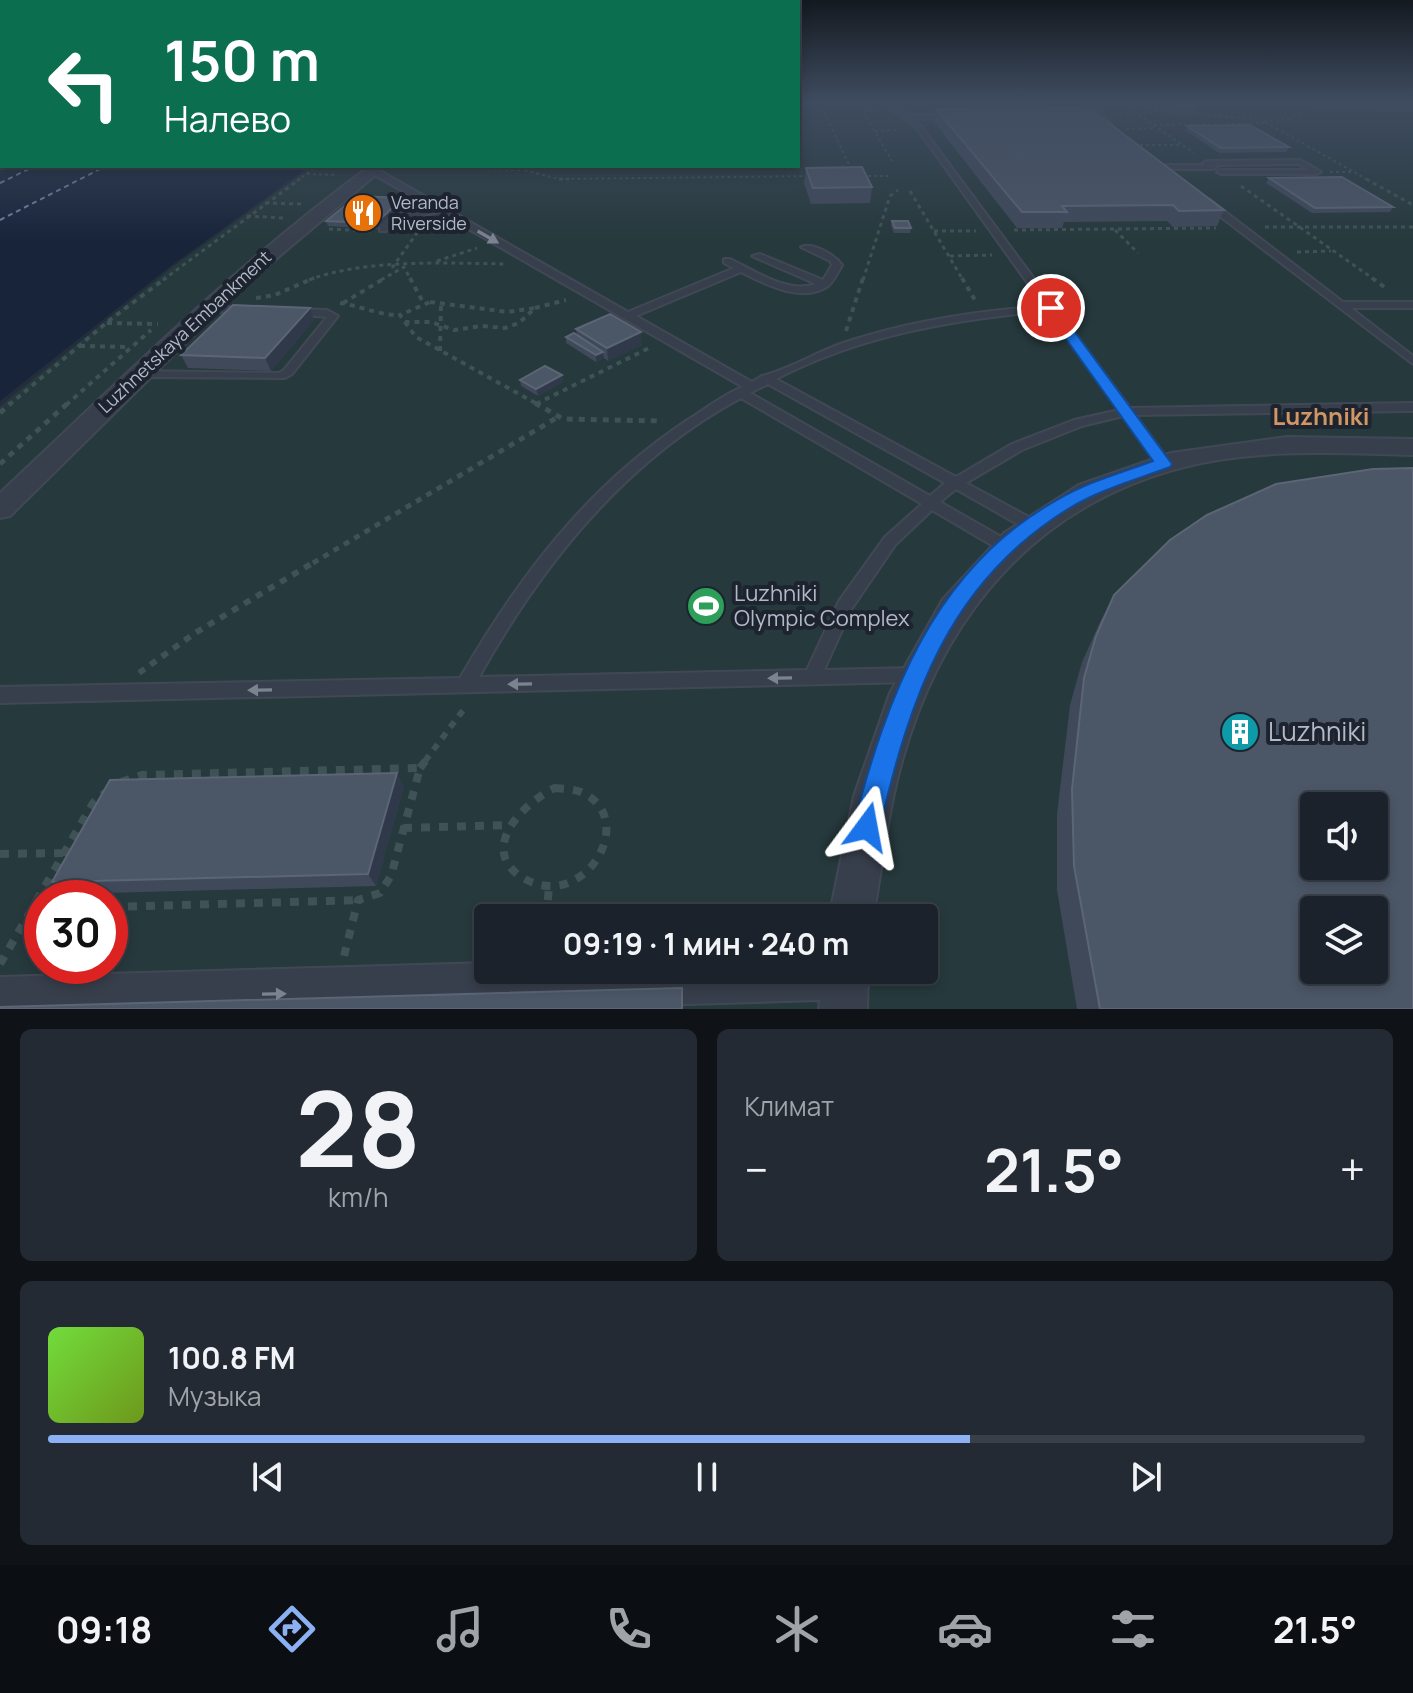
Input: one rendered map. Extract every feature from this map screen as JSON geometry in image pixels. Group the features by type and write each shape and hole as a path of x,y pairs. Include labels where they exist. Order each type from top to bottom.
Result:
{"street":[{"name":"Luzhnetskaya Embankment","path":"0,509 214,304 293,223 375,168"},
{"path":"854,904 873,797 887,745 914,675 948,614 1005,546 1031,525 1097,487 1164,464 1240,449 1299,444 1413,447"},
{"path":"0,1001 780,978 844,985"}],"lane":[{"path":"934,148 1164,464"},
{"path":"1154,160 1171,174"},
{"path":"1163,167 1317,172 1300,162 1214,167"},
{"path":"375,168 439,209 667,339 1005,546"},
{"path":"1194,192 1413,361"},
{"path":"383,229 409,204"},
{"path":"394,219 439,209"},
{"path":"727,261 799,292 812,292 834,274 837,262 805,247"},
{"path":"757,256 825,284"},
{"path":"628,316 742,268"},
{"path":"214,304 259,311"},
{"path":"1340,305 1411,305"},
{"path":"465,685 520,595 572,527 623,476 692,421 766,378 841,347 905,328 982,313 1051,308"},
{"path":"139,374 281,376 288,372 333,316 327,313 286,312"},
{"path":"766,378 1031,525"},
{"path":"812,677 828,640 861,580 890,541 929,502 955,483 991,460 1041,436 1126,412 1413,407"},
{"path":"0,695 914,675"}],"path":[{"path":"841,148 854,176 888,176"},
{"path":"1186,148 1411,305"},
{"path":"1311,148 1413,205"},
{"path":"0,413 106,323 314,168"},
{"path":"375,168 524,168 559,179 823,176"},
{"path":"306,174 342,175"},
{"path":"841,347 890,198 898,190"},
{"path":"910,191 982,313"},
{"path":"265,203 303,204"},
{"path":"246,216 293,223 383,229"},
{"path":"1299,227 1413,227"},
{"path":"934,231 1241,228"},
{"path":"1114,229 1138,253"},
{"path":"392,268 417,233"},
{"path":"1272,252 1334,251"},
{"path":"428,264 464,252"},
{"path":"949,256 1012,255"},
{"path":"214,304 272,297 323,275 428,264 500,264"},
{"path":"346,301 404,267"},
{"path":"404,267 424,304"},
{"path":"587,293 535,308 492,312 441,302 424,304 400,315 412,334 558,417 577,422 692,421"},
{"path":"440,351 441,302"},
{"path":"405,322 431,322 454,330 510,328 535,308"},
{"path":"106,323 158,324"},
{"path":"535,404 667,339"},
{"path":"79,346 131,347"},
{"path":"113,693 187,638 558,417"},
{"path":"128,906 373,898 386,886 420,768 460,714 488,684"},
{"path":"49,880 93,803 107,790 131,777 420,768"},
{"path":"555,788 583,791 602,810 607,838 593,866 565,884 549,887 534,885 511,868 505,840 508,825 527,800 555,788"},
{"path":"403,828 508,825"},
{"path":"0,854 64,853"},
{"path":"547,904 549,887"},
{"path":"334,993 358,900"},
{"path":"0,964 24,923"}],"shaded area":[{"name":"Luzhniki Olympic Complex","path":"800,148 1413,148 1413,1009 0,1009 0,406 175,265 310,168 800,168"}],"water":[{"path":"0,168 307,168 172,265 0,401"}],"building":[{"path":"969,148 1142,148 1224,210 1179,211 1173,205 1062,206 1067,212 1022,212"},
{"path":"862,167 872,187 813,188 806,168"},
{"path":"1342,177 1393,207 1315,208 1269,178"},
{"path":"357,196 403,198 376,223 326,221"},
{"path":"892,221 908,221 911,228 895,228"},
{"path":"233,305 310,308 265,358 181,355"},
{"path":"610,314 641,332 607,348 576,329"},
{"path":"574,333 603,352 596,355 566,337"},
{"path":"545,366 562,375 536,389 520,380"},
{"name":"Luzhniki","path":"1413,468 1413,1009 1100,1009 1074,866 1072,789 1084,678 1096,636 1114,595 1170,540 1207,515 1276,484 1373,469"},
{"path":"397,773 368,874 53,880 110,780"},
{"path":"682,988 682,1009 0,1009 0,1007"}],"ferry route":[{"path":"0,183 31,168"},
{"path":"0,220 102,168"}],"place":[{"name":"Veranda Riverside","path":"363,213"},
{"name":"Luzhniki Olympic Complex","path":"706,606"},
{"name":"Luzhniki","path":"1240,732"}],"district":[{"name":"Luzhniki","path":"1321,417"}],"route":[{"path":"867,827 887,745 903,699 928,647 973,581 1019,534 1063,504 1097,487 1164,464 1051,308"}]}
